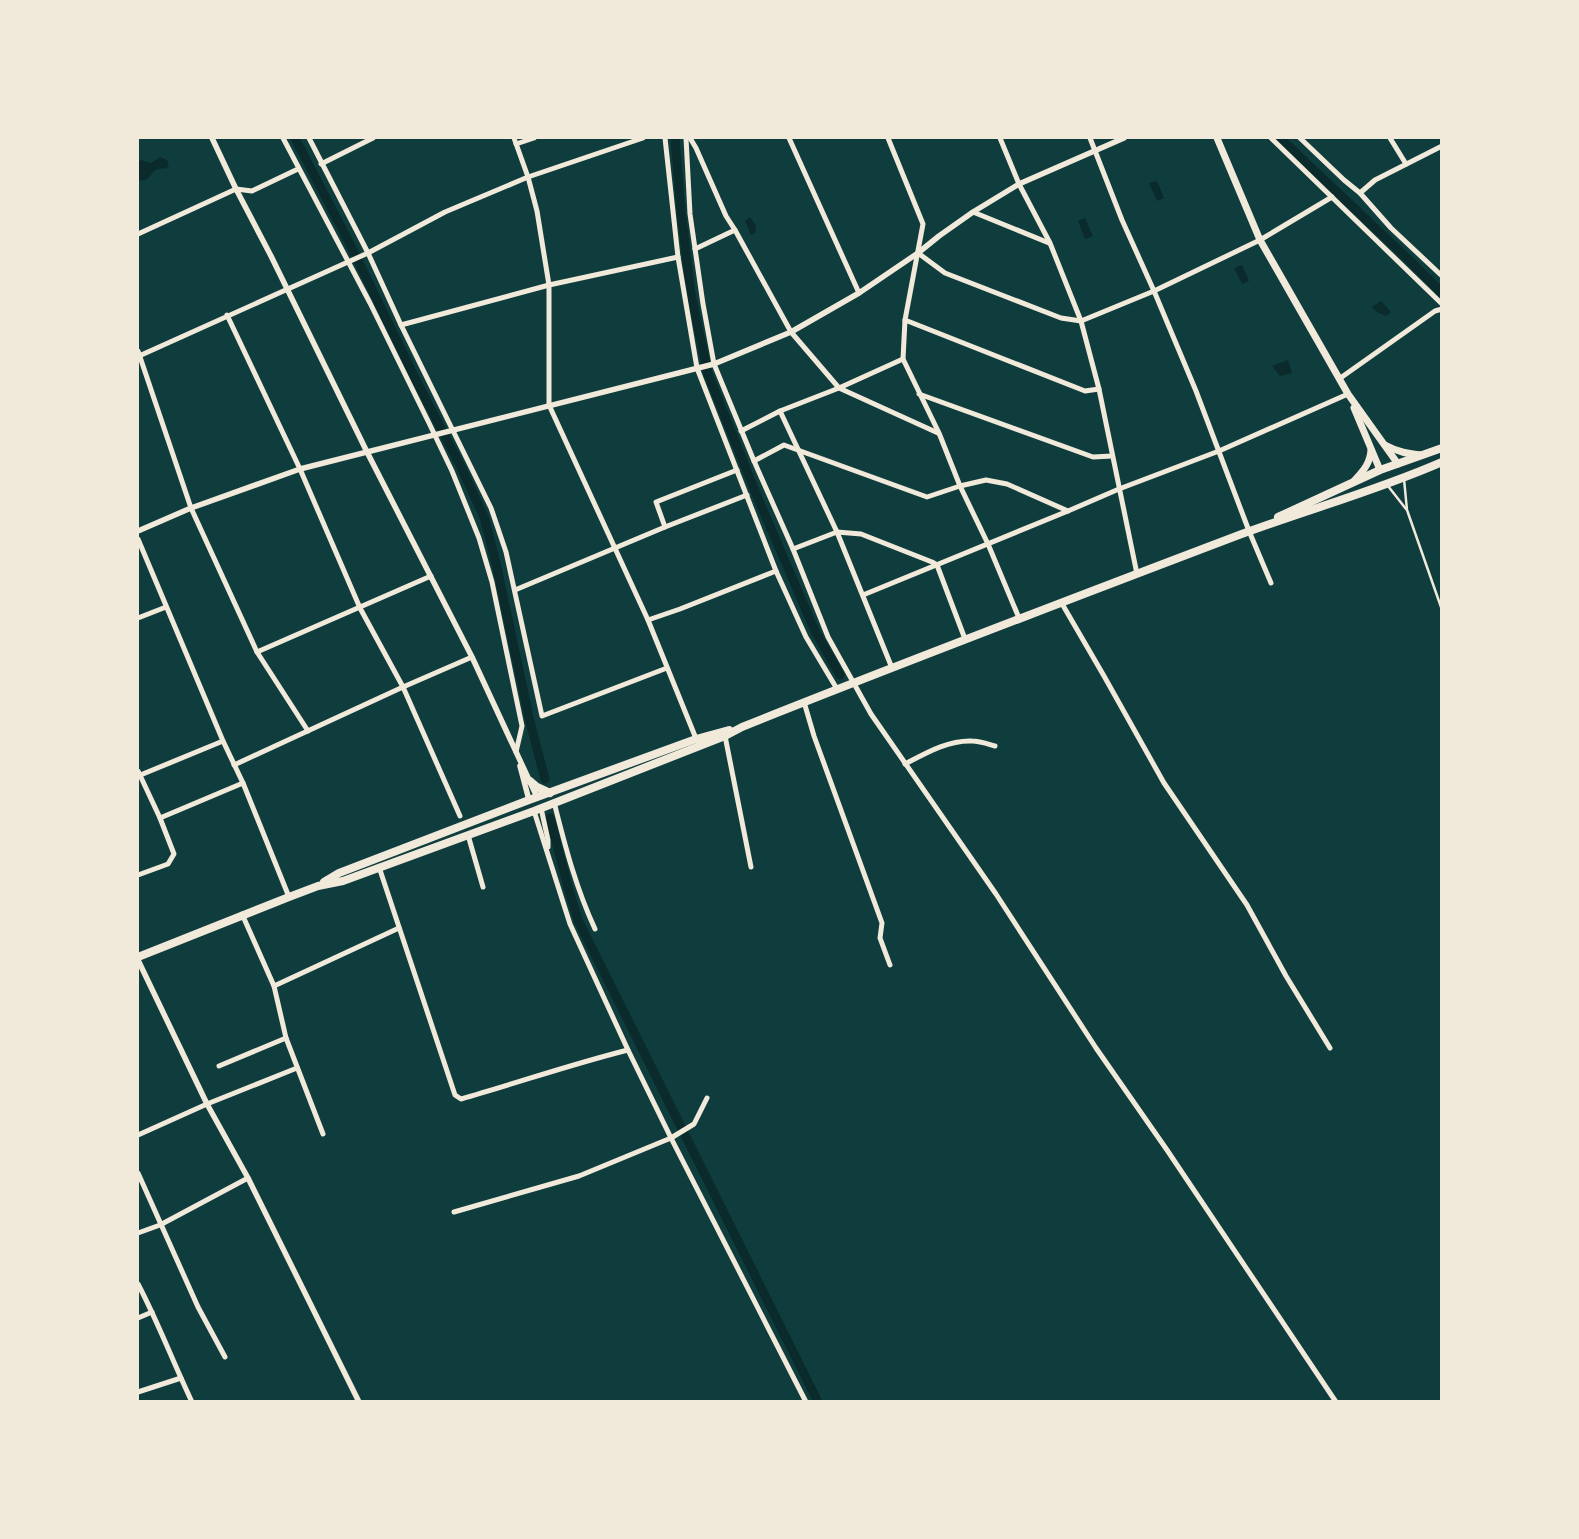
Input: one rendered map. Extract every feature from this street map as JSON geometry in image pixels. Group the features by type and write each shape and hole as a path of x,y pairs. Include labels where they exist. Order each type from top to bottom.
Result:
{"main road":[{"path":"1217,138 1260,240 1339,380 1398,464 1404,478"},
{"path":"1348,394 1386,485"},
{"path":"1383,444 1397,452 1423,455"},
{"path":"1353,483 1366,469 1371,447"},
{"path":"1249,532 1294,509 1380,470 1442,448"},
{"path":"138,958 242,914 318,886 339,874 533,799 742,727 1061,602 1249,532 1386,485 1442,462"},
{"path":"318,886 343,881 468,835 537,809 698,742 725,736 742,727"},
{"path":"530,781 537,787 550,793"},
{"path":"533,799 537,809"}],"street":[{"path":"212,138 367,452 472,657 530,781 533,799"},
{"path":"283,138 298,170 370,303 452,472 479,538 492,582 522,726 516,752 533,799"},
{"path":"309,138 368,253 501,532 542,716 667,668"},
{"path":"321,164 373,138"},
{"path":"514,138 528,177 537,211 549,285 549,406 648,620 698,742"},
{"path":"516,144 534,138"},
{"path":"308,731 257,652 191,508 138,354 368,253 445,212 528,177 642,138"},
{"path":"665,138 678,257 697,368 776,571 806,637 837,689"},
{"path":"686,138 690,214 714,364 754,462 793,549 828,637 871,714 996,894 1096,1048 1167,1150 1336,1402"},
{"path":"690,138 726,216 791,332 839,388 939,433"},
{"path":"789,138 859,293"},
{"path":"888,138 923,224 905,320 903,359 939,433 960,486 988,544 1019,618"},
{"path":"1000,138 1019,184 1050,243 1081,321 1099,389 1137,574"},
{"path":"1090,138 1122,220 1154,290 1219,451 1249,532 1271,583"},
{"path":"138,531 191,508 300,469 714,364 791,332 859,293 918,253 973,212 1019,184 1124,138"},
{"path":"1271,138 1442,304"},
{"path":"1300,138 1360,193 1391,228 1442,276"},
{"path":"1390,138 1406,164"},
{"path":"1360,193 1374,180 1442,146"},
{"path":"138,234 236,189 252,191 298,170"},
{"path":"918,253 945,273 1061,318 1081,321 1154,290 1260,240 1332,197"},
{"path":"973,212 1050,243"},
{"path":"695,249 735,230"},
{"path":"401,325 549,285 678,257"},
{"path":"1339,380 1435,311 1442,309"},
{"path":"227,315 300,469 360,608 404,687 460,816"},
{"path":"905,320 1085,391 1099,389"},
{"path":"741,431 780,411 839,388 903,359"},
{"path":"919,394 1093,456 1112,456"},
{"path":"863,595 1119,489 1219,451 1348,394"},
{"path":"780,411 837,532 892,668"},
{"path":"754,462 784,445 927,497 986,480 1007,484 1068,511"},
{"path":"664,526 656,502 737,470"},
{"path":"515,590 664,526 747,495"},
{"path":"793,549 837,532 861,534 932,562 937,565 965,639"},
{"path":"138,539 223,741 243,783 289,897"},
{"path":"648,620 776,571"},
{"path":"257,652 431,576"},
{"path":"1061,602 1164,783 1247,905 1286,976 1330,1048"},
{"path":"138,618 166,606"},
{"path":"234,765 472,657"},
{"path":"804,702 814,736 882,923 880,938 890,965"},
{"path":"725,736 751,868"},
{"path":"138,875 168,864 174,854 160,818 138,775 223,741"},
{"path":"906,764 934,749 953,743 972,741 995,746"},
{"path":"160,818 243,783"},
{"path":"554,802 566,849 582,899 594,928"},
{"path":"537,809 558,888 570,924 671,1138 806,1402"},
{"path":"468,835 483,887"},
{"path":"379,867 455,1095 461,1099 628,1050"},
{"path":"242,914 274,986 286,1038 323,1134"},
{"path":"274,986 399,928"},
{"path":"138,958 207,1104 248,1178 359,1402"},
{"path":"219,1066 286,1038"},
{"path":"138,1135 207,1104 297,1068"},
{"path":"454,1212 579,1176 671,1138 694,1124 706,1098"},
{"path":"138,1173 198,1307 225,1357"},
{"path":"138,1233 160,1224 248,1178"},
{"path":"138,1284 192,1402"},
{"path":"138,1318 152,1312"},
{"path":"138,1392 180,1378"}],"lane":[{"path":"1404,478 1407,510 1441,607"},
{"path":"1386,485 1407,510"}],"water":[{"path":"160,157 167,160 169,166 155,170 145,180 138,180 139,161 151,163"},
{"path":"1157,181 1164,198 1157,201 1149,183"},
{"path":"750,217 756,226 755,233 751,235 745,221"},
{"path":"1085,218 1093,236 1085,239 1078,221"},
{"path":"1242,265 1249,281 1242,284 1234,268"},
{"path":"1381,301 1391,312 1386,316 1377,312 1372,307"},
{"path":"1288,360 1292,373 1280,376 1272,366"}],"waterway":[{"path":"295,138 350,244 484,517 496,563 530,722 545,779"},
{"path":"675,138 681,212 691,294 708,374 760,503 815,631 840,675"},
{"path":"1280,138 1442,293"},
{"path":"550,818 578,920 818,1402"}]}
